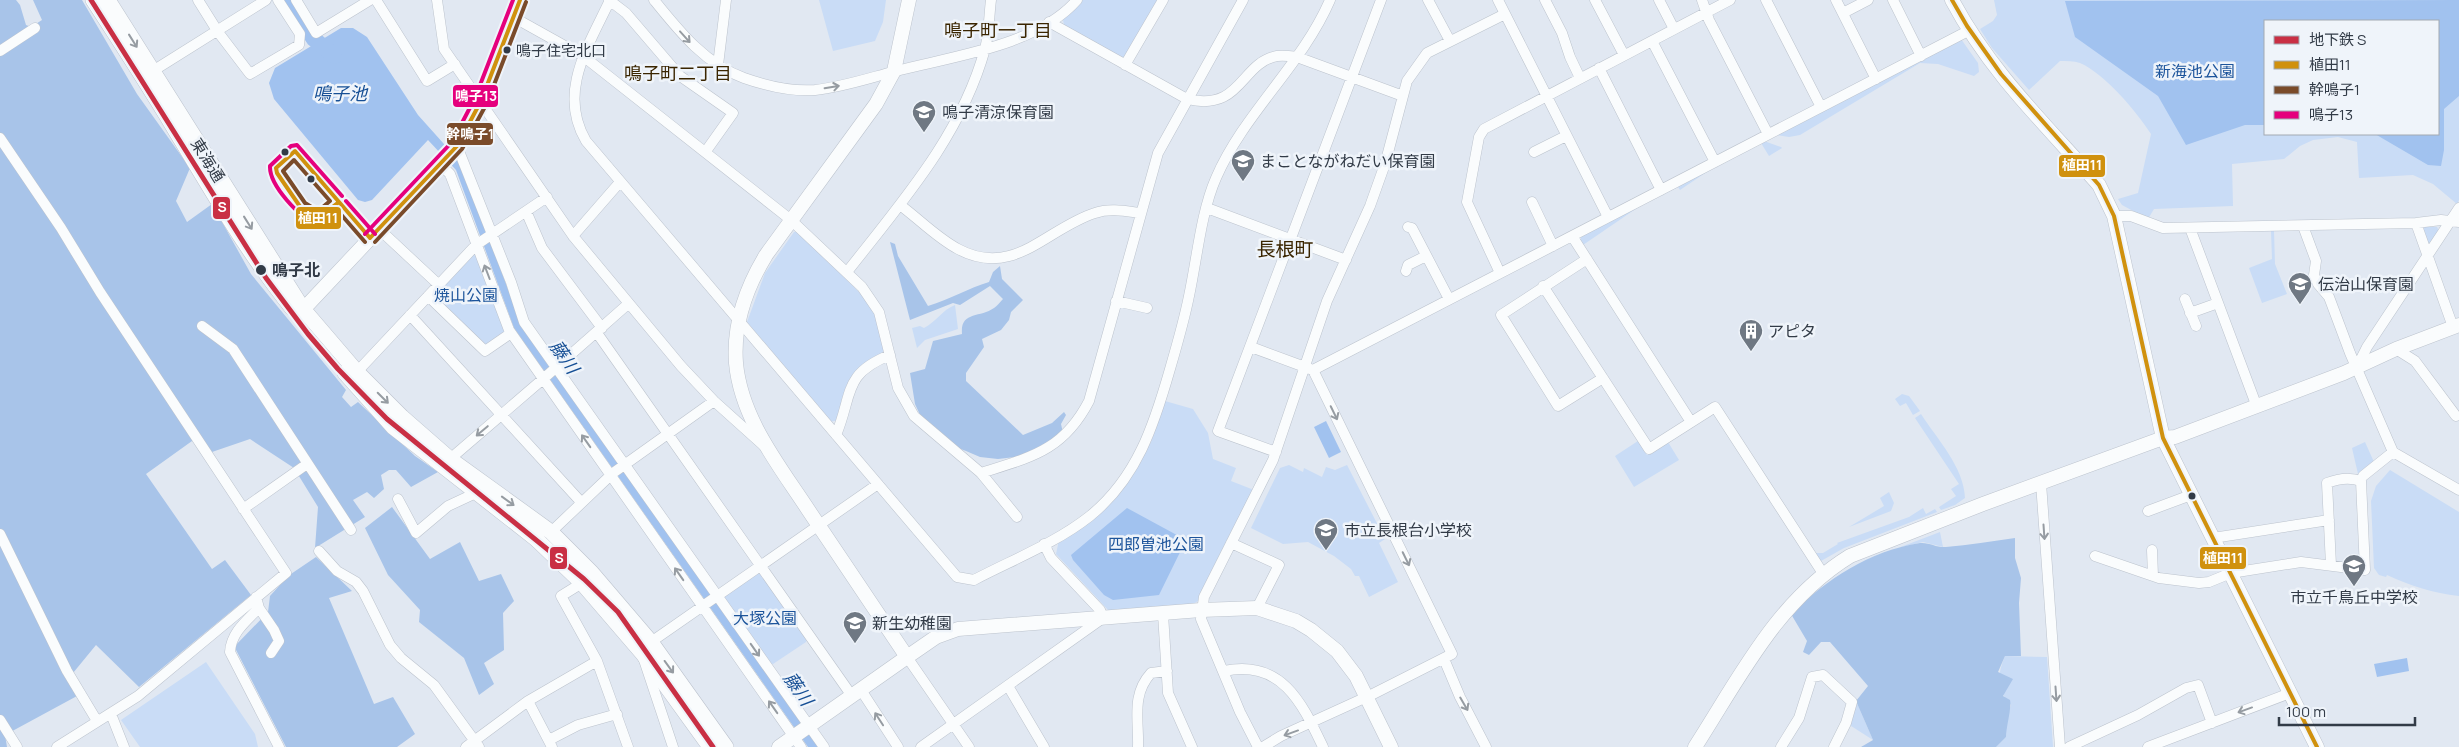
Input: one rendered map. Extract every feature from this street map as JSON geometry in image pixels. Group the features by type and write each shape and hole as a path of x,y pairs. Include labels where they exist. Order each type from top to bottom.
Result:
{"main road":[{"name":"東海通","path":"93,0 148,75 301,312 393,427 536,539 582,583 647,648 726,747"},
{"name":"東海通","path":"108,0 148,75"},
{"name":"東海通","path":"353,375 450,458 551,532 616,599 710,747"}],"street":[{"path":"198,0 218,32 250,74 300,45 300,34 278,0"},
{"path":"148,75 266,0"},
{"path":"296,0 316,33 370,0"},
{"path":"376,0 427,81 455,64"},
{"path":"437,0 444,49 573,236 628,304 714,401 770,451"},
{"path":"301,312 449,155 481,101 520,0"},
{"path":"706,152 733,113 680,76 626,13 610,0 577,70 574,106 580,130 620,182 956,577 974,580 1070,530 1104,502 1130,471 1145,446 1160,403 1184,317 1207,208 1215,180 1227,155 1321,21 1330,0"},
{"path":"654,0 693,46 718,65 756,82 782,89 800,90 838,86 1014,40 1049,22 1077,0"},
{"path":"718,65 726,0"},
{"path":"909,0 894,71 859,130 791,220 754,275 739,320 736,347 739,380 748,411 770,451 969,747"},
{"path":"847,272 900,205 952,131 967,99 985,48 991,0"},
{"path":"1125,64 1162,0"},
{"path":"981,473 1040,452 1057,443 1070,431 1088,401 1158,153 1243,0"},
{"path":"1276,452 1218,431 1381,0"},
{"path":"1428,0 1450,41"},
{"path":"1498,0 1608,217"},
{"path":"1545,0 1562,33 1570,58 1580,78"},
{"path":"1595,0 1624,55"},
{"path":"1659,0 1674,29"},
{"path":"1702,0 1768,134"},
{"path":"1500,273 1471,215 1467,202 1479,136 1487,125 1730,0"},
{"path":"1766,0 1821,107"},
{"path":"1836,0 1876,79"},
{"path":"1843,13 1868,0"},
{"path":"1893,0 1921,56"},
{"path":"1952,0 1968,31 1995,69 2099,185 2114,216 2164,438 2318,747"},
{"path":"1258,747 1201,619 1204,597 1276,452 1309,368 1326,301 1370,206 1385,164 1407,81 1427,53 1505,14"},
{"path":"513,17 583,56 791,220 847,272 872,300 879,312 898,388 914,416 981,473 1017,517"},
{"path":"1049,22 1187,99 1206,102 1224,97 1264,63 1275,57 1297,57 1403,96"},
{"path":"0,51 35,28"},
{"path":"1309,368 1553,246 1968,31"},
{"path":"1652,41 1715,162"},
{"path":"1599,68 1661,190"},
{"path":"1534,152 1566,136"},
{"path":"0,138 62,228 100,292 286,573 138,696 57,747"},
{"path":"449,155 490,235 524,322 716,597 801,735"},
{"path":"449,155 450,174 511,333 545,378 703,606 801,735 824,747"},
{"path":"573,236 620,182"},
{"path":"353,375 478,244 547,197"},
{"path":"1532,202 1553,246"},
{"path":"900,205 957,249 967,253 990,257 1003,257 1026,251 1075,220 1097,212 1108,210 1140,213"},
{"path":"1207,208 1346,260"},
{"path":"2357,367 2367,347 2427,256 2455,222 2459,208"},
{"path":"526,211 542,248 669,434 760,565 898,747"},
{"path":"2114,216 2131,216 2163,228 2416,223 2440,220 2455,222"},
{"path":"1696,747 1780,616 1810,585 1850,556 2040,483 2257,407 2456,326 2427,256 2416,223"},
{"path":"2303,226 2316,260 2314,276 2318,284 2329,296 2393,452 2459,490"},
{"path":"1408,227 1412,228 1449,299"},
{"path":"2190,228 2257,407"},
{"path":"379,229 439,284"},
{"path":"1572,236 1691,422"},
{"path":"1406,271 1408,266 1426,256"},
{"path":"1587,259 1501,315 1558,406 1603,378"},
{"path":"1543,286 1648,449 1715,407 1824,574"},
{"path":"428,296 485,351 511,333"},
{"path":"2185,299 2196,326"},
{"path":"1116,301 1147,308"},
{"path":"2190,313 2218,303"},
{"path":"450,458 545,378 628,304"},
{"path":"410,316 581,502"},
{"path":"202,326 232,348 351,530"},
{"path":"1251,347 1309,368 1451,648 1452,654 1312,723 1281,736 1264,747"},
{"path":"2396,349 2415,361 2456,416"},
{"path":"836,435 853,382 876,361 890,355"},
{"path":"551,532 611,474 714,401"},
{"path":"2363,476 2393,452"},
{"path":"243,509 308,464"},
{"path":"2095,556 2153,576 2175,581 2199,583 2209,582 2231,573 2301,562 2365,570 2360,481 2343,478 2327,483 2331,565"},
{"path":"2040,483 2060,747"},
{"path":"673,747 647,648 760,565 878,484"},
{"path":"398,499 416,533 448,506 478,492"},
{"path":"2148,512 2191,495"},
{"path":"2213,538 2328,520"},
{"path":"0,534 67,671 97,721"},
{"path":"1044,544 1051,558 1100,610 1103,618"},
{"path":"1231,544 1279,565 1257,608"},
{"path":"2152,550 2153,576"},
{"path":"319,551 337,571 356,582 363,590 390,646 401,658 434,685 478,744"},
{"path":"582,583 561,596 597,661 628,747"},
{"path":"256,597 259,608 279,641 271,652"},
{"path":"259,608 231,641 230,652 279,747"},
{"path":"779,747 801,735 907,656 943,634 958,629 1201,610 1257,608 1296,622 1326,640 1348,662 1391,747"},
{"path":"1162,614 1168,693 1192,747"},
{"path":"921,747 1103,618"},
{"path":"1444,659 1486,747"},
{"path":"466,747 478,744 528,701 597,661"},
{"path":"1224,671 1240,668 1275,678 1299,699 1324,747"},
{"path":"1138,747 1137,708 1139,693 1151,673 1167,671"},
{"path":"1781,747 1799,718 1812,677 1823,675 1852,702 1846,723 1834,747"},
{"path":"2069,747 2138,715 2186,688 2198,685 2212,722"},
{"path":"1008,686 1044,747"},
{"path":"2155,746 2212,722 2290,693"},
{"path":"528,701 550,744 578,725 617,714"},
{"path":"111,714 124,747"},
{"path":"0,720 17,747"}],"green space":[{"path":"819,0 886,0 883,22 875,41 833,51"},
{"path":"1083,0 1158,0 1126,56 1122,58 1064,26 1063,19"},
{"name":"新海池公園","path":"1994,0 2459,0 2459,200 2457,204 2433,184 2413,175 2359,178 2357,142 2338,137 2313,140 2300,146 2284,159 2232,164 2233,206 2154,209 2148,219 2122,205 2118,199 2138,193 2151,134 2129,104 2090,68 2073,61 2060,61 2029,90 1992,48 1980,29 1993,21 1997,15"},
{"path":"1961,39 1978,63 1979,72 1974,76 1938,64 1920,63 1800,135 1789,137 1776,135"},
{"path":"1764,141 1782,148 1769,156 1761,143"},
{"path":"1717,165 1680,190 1678,187 1640,206 1583,245 1580,241 1582,234"},
{"path":"2425,227 2437,227 2439,231 2430,244 2426,243 2422,231"},
{"path":"2271,231 2274,231 2275,264 2287,294 2262,303 2249,268 2272,259"},
{"path":"794,232 798,232 867,300 877,319 885,350 855,374 847,385 842,398 838,420 830,422 747,322 765,273"},
{"name":"焼山公園","path":"472,254 477,256 505,332 488,346 483,346 435,300 434,295"},
{"path":"955,305 958,329 925,340 917,348 912,328 920,326 924,328"},
{"path":"1902,394 1909,396 1920,411 1913,415 1906,403 1900,406 1895,399"},
{"name":"四郎曽池公園","path":"1165,401 1193,409 1208,433 1213,459 1236,468 1231,481 1254,490 1198,601 1193,604 1109,611 1056,554 1059,540 1117,495 1134,473 1151,442"},
{"path":"1921,414 1955,464 1963,487 1965,498 1955,505 1941,510 1939,507 1956,496 1951,489 1959,484 1915,418"},
{"path":"1638,441 1647,455 1668,442 1679,460 1634,487 1615,456"},
{"path":"2365,442 2374,462 2358,474 2352,448"},
{"path":"1289,465 1303,472 1304,468 1322,477 1326,467 1335,470 1347,465 1385,539 1379,543 1398,582 1369,597 1359,576 1355,576 1351,569 1334,556 1308,542 1283,544 1251,528 1280,468"},
{"path":"2390,470 2459,512 2459,596 2431,591 2387,575 2386,577 2379,575 2374,568 2371,501 2376,486"},
{"path":"1889,492 1894,503 1891,511 1849,527 1884,506 1880,498"},
{"path":"1923,508 1926,514 1935,509 1937,512 1844,548 1821,561 1815,553 1823,553 1837,543 1909,517"},
{"path":"1940,532 1943,547 1923,542 1898,548"},
{"name":"大塚公園","path":"757,572 761,573 807,638 806,642 773,664 769,663 723,599 724,596"},
{"path":"2005,656 2047,657 2053,747 1996,747 2006,737 2006,723 2011,705 2006,699 1999,682 2000,669"},
{"path":"206,662 255,734 258,747 140,747 121,720"},
{"path":"1856,701 1873,740 1848,724"}],"shaded area":[{"path":"0,0 16,0 20,5 26,25 31,27 42,20 33,0 82,0 137,94 190,168 176,201 187,222 212,204 251,274 346,390 342,397 351,407 358,402 415,456 438,472 411,487 396,470 389,470 381,475 384,489 374,498 367,492 353,500 365,517 315,548 318,507 294,468 250,439 212,452 199,436 146,474 212,569 225,560 251,595 139,687 96,645 73,673 77,696 5,735 7,747 0,747"},
{"path":"890,242 895,244 898,256 928,306 989,282 993,272 1000,266 1002,279 1023,300 1011,312 1009,320 1001,330 982,339 984,347 966,373 966,381 1023,435 1052,423 1064,412 1066,415 1061,424 1063,433 1027,454 998,459 980,457 958,448 921,417 915,404 910,373 925,369 933,341 962,334 962,327 968,318 989,311 1003,299 990,286 960,305 953,303 910,320"},
{"path":"392,507 430,559 460,542 479,581 501,574 514,601 503,613 504,650 484,663 494,684 479,695 464,658 419,622 420,610 388,575 365,528"},
{"path":"2015,538 2015,558 2021,578 2019,603 2021,656 2005,656 1998,672 2013,679 2003,696 2010,700 2006,737 1996,747 1861,747 1873,740 1856,701 1868,686 1830,642 1821,642 1809,655 1803,652 1807,641 1791,614 1834,578 1850,568 1883,553 1920,543 1946,547"},
{"path":"316,557 352,591 329,598 374,704 393,697 415,734 397,747 286,747 235,648 233,648 268,612 270,596 288,576"}],"water":[{"path":"2459,0 2459,96 2444,109 2444,150 2441,166 2428,165 2377,135 2439,135 2439,20 2264,20 2264,125 2245,125 2186,145 2158,96 2075,37 2065,1"},
{"name":"鳴子池","path":"341,28 353,28 367,37 418,115 461,163 521,324 818,747 808,747 514,328 456,170 428,140 372,200 365,202 358,200 274,99 269,83 275,68"},
{"path":"1326,421 1341,452 1329,458 1314,427"},
{"path":"1127,508 1186,540 1159,595 1113,600 1104,595 1073,560 1071,555"},
{"path":"2407,658 2409,671 2377,677 2374,664"}],"waterway":[{"name":"藤川","path":"288,0 314,39 334,56"}],"metro line":[{"name":"S","path":"91,0 266,278 308,334 338,369 387,419 584,579 618,612 713,747"}],"transit line":[{"name":"鳴子13","path":"365,234 452,142 475,98 513,0"},
{"name":"植田11","path":"370,238 457,146 481,101 520,0"},
{"name":"植田11","path":"1952,0 1967,26 2001,74 2099,185 2114,216 2163,438 2317,747"},
{"name":"幹鳴子1","path":"375,242 462,149 487,103 526,2"},
{"name":"鳴子13","path":"338,211 318,224 311,221 295,208 280,191 271,174 270,166 291,146 297,145 342,196"},
{"name":"植田11","path":"295,151 339,202 318,218 301,208 277,173 276,168 295,151"},
{"name":"幹鳴子1","path":"294,160 330,201 318,211 305,203 283,171 294,160"},
{"name":"鳴子13","path":"346,201 375,234"},
{"name":"植田11","path":"339,202 370,238"},
{"name":"幹鳴子1","path":"338,211 365,242"}],"place":[{"name":"鳴子住宅北口","path":"507,50"},
{"name":"鳴子清涼保育園","path":"924,133"},
{"name":"まことながねだい保育園","path":"1243,182"},
{"name":"鳴子北","path":"261,270"},
{"name":"伝治山保育園","path":"2300,305"},
{"name":"アピタ","path":"1751,352"},
{"name":"市立長根台小学校","path":"1326,551"},
{"name":"市立千鳥丘中学校","path":"2354,587"},
{"name":"新生幼稚園","path":"855,644"}],"district":[{"name":"鳴子町一丁目","path":"998,31"},
{"name":"鳴子町二丁目","path":"678,74"},
{"name":"長根町","path":"1285,249"}]}
